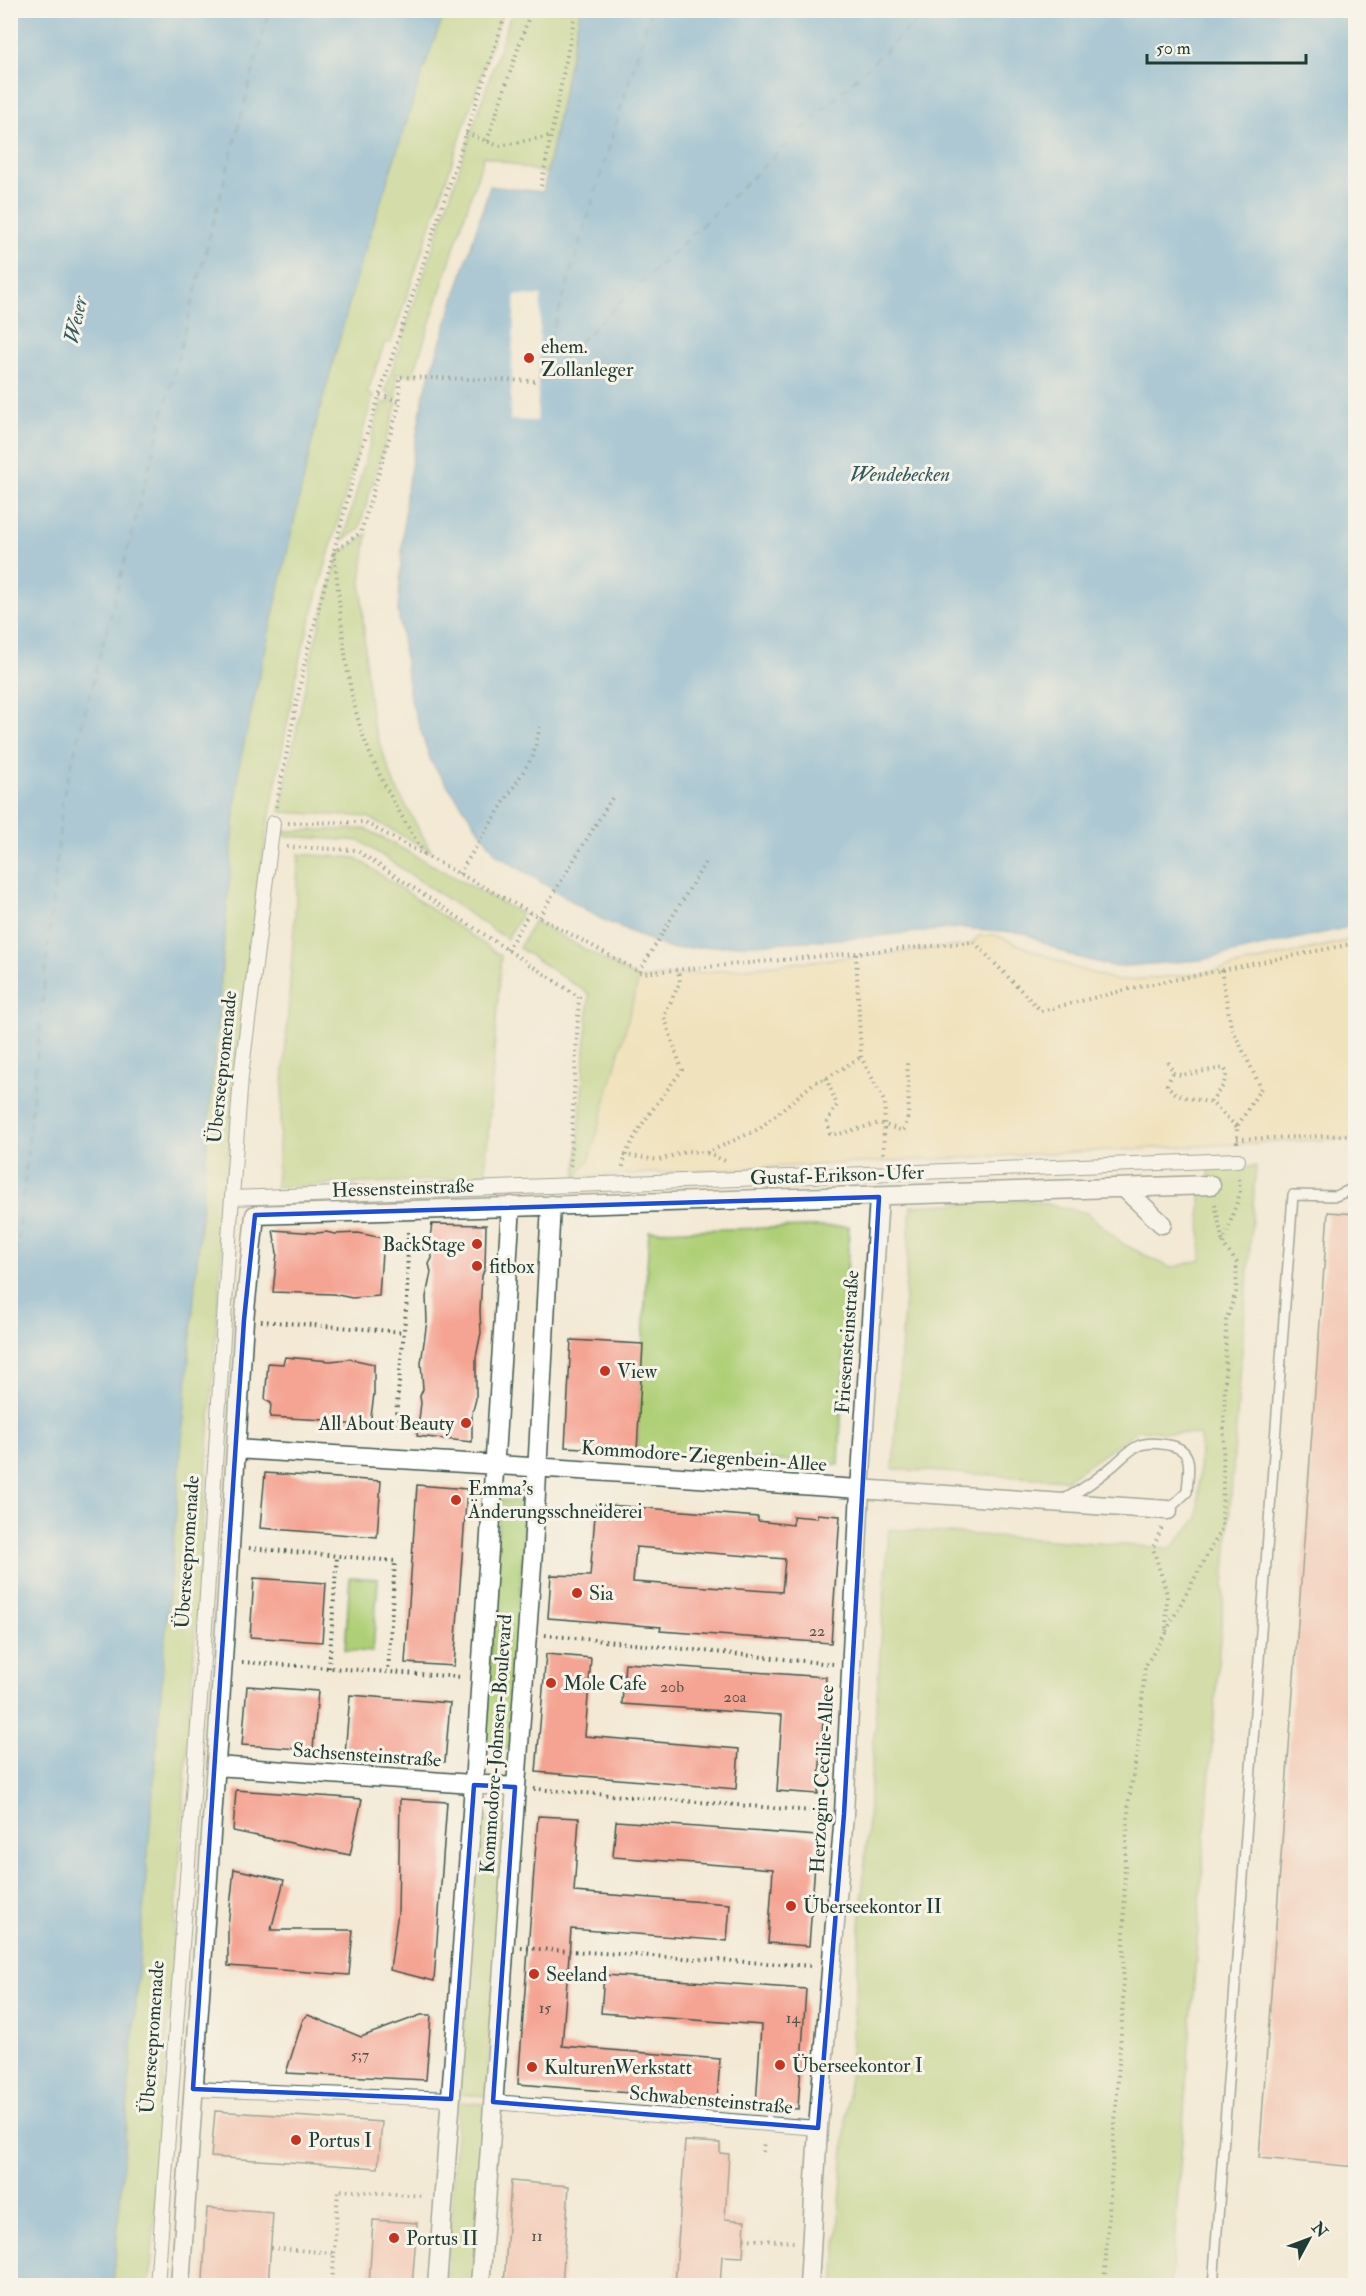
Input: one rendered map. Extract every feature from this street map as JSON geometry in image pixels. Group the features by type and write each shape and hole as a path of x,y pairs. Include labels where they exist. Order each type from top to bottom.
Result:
{"street":[{"name":"Überseepromenade","path":"158,2286 203,1659 241,1076 273,823"},
{"path":"232,1198 1238,1160"},
{"name":"Gustaf-Erikson-Ufer","path":"552,1205 879,1197 1211,1185"},
{"path":"1124,1188 1162,1224"},
{"path":"180,2286 244,1320 258,1197"},
{"name":"Friesensteinstraße","path":"860,1490 879,1197"},
{"name":"Hessensteinstraße","path":"255,1215 552,1205"},
{"name":"Kommodore-Johnsen-Boulevard","path":"480,2286 527,1633 552,1205"},
{"name":"Kommodore-Johnsen-Boulevard","path":"437,2286 474,1785 512,1206"},
{"name":"Kommodore-Ziegenbein-Allee","path":"236,1449 1168,1510"},
{"name":"Herzogin-Cecilie-Allee","path":"809,2286 818,2128 844,1814 860,1490"},
{"name":"Sachsensteinstraße","path":"216,1766 515,1787"},
{"path":"193,2089 452,2099"},
{"name":"Schwabensteinstraße","path":"493,2102 818,2128"}],"lane":[{"path":"1213,2286 1293,1195 1336,1196 1356,1187"},
{"path":"1057,1503 1080,1491 1136,1447 1147,1443 1176,1446 1185,1451 1189,1462 1187,1492 1168,1510"}],"path":[{"path":"507,10 358,460 305,660 273,823 364,822 642,973 974,942 1041,1011 1133,987 1356,944"},
{"path":"487,141 531,10"},
{"path":"541,186 576,10"},
{"path":"466,133 499,146 551,136"},
{"path":"334,552 361,532 400,402 399,376 538,381"},
{"path":"380,395 400,402"},
{"path":"334,552 349,672 360,726 386,790 424,855"},
{"path":"459,874 533,756 540,727"},
{"path":"539,917 612,798"},
{"path":"271,846 356,850 579,997 570,1185"},
{"path":"639,972 705,863"},
{"path":"507,950 530,912"},
{"path":"856,954 861,1056 885,1103 882,1159"},
{"path":"622,1183 624,1155 681,1070 664,1016 681,982 678,970"},
{"path":"1221,970 1231,1026 1261,1088 1237,1127 1237,1141 1356,1135"},
{"path":"624,1155 659,1160 688,1151 706,1153 759,1129 815,1082 826,1078 861,1056"},
{"path":"1168,1062 1173,1074"},
{"path":"826,1078 837,1105 827,1122 830,1134 839,1134 875,1124 884,1124 900,1131 906,1127 907,1063"},
{"path":"1173,1074 1181,1075 1224,1068 1227,1073 1225,1082 1210,1102"},
{"path":"1173,1074 1167,1085 1173,1092 1210,1102 1237,1127"},
{"path":"1104,2286 1122,2004 1125,1860 1145,1666 1166,1633 1222,1528 1226,1321 1236,1292 1237,1263 1223,1244 1240,1193 1238,1160"},
{"path":"395,1425 404,1332 408,1229"},
{"path":"244,1320 404,1332"},
{"path":"1166,1633 1167,1594 1154,1548 1168,1510"},
{"path":"230,1546 395,1561 387,1672"},
{"path":"329,1668 337,1556"},
{"path":"527,1633 852,1666"},
{"path":"223,1660 480,1679"},
{"path":"515,1787 844,1814"},
{"path":"504,1947 832,1967"},
{"path":"332,2286 338,2190 444,2197"},
{"path":"744,2239 812,2244"},
{"path":"271,2248 334,2253"}],"highlighted area":[{"path":"879,1197 844,1814 818,2128 493,2102 515,1787 474,1785 451,2099 193,2089 244,1320 255,1215"}],"green space":[{"path":"445,11 503,11 391,343 385,342 367,393 373,396 300,657 266,835 234,1073 150,2285 113,2286 239,766 316,424 359,268 423,71"},
{"path":"512,11 580,11 546,174 484,156 413,375 396,374 397,399 390,397 390,393 385,391"},
{"path":"389,400 397,403 359,529 343,540 382,401 387,404"},
{"path":"367,534 361,581 372,722 395,786 431,851 368,817 280,812 311,657 339,554"},
{"path":"366,829 522,914 507,939 360,841 284,836 284,831"},
{"path":"299,854 356,858 501,956 485,1178 276,1187"},
{"path":"534,921 639,979 590,1159 576,1177 589,994 519,948"},
{"path":"1256,1166 1171,2285 834,2286 889,1529 1171,1548 1198,1518 1200,1435 1139,1430 1066,1480 893,1469 911,1206 1029,1200 1087,1213 1123,1244 1171,1268 1201,1260 1200,1193 1210,1193 1209,1168"},
{"path":"849,1226 839,1465 637,1451 649,1231"},
{"path":"500,1500 526,1502 510,1749 484,1747"},
{"path":"350,1577 378,1579 373,1652 345,1650"},
{"path":"478,1818 505,1820 486,2096 459,2094"},
{"path":"458,2102 485,2104 473,2285 446,2286"}],"sand":[{"path":"995,935 1075,968 1118,981 1200,974 1355,939 1355,1138 576,1177 590,1159 639,979 970,945 979,936"}],"water":[{"name":"Weser","path":"11,10 445,11 423,71 359,268 316,424 239,766 113,2286 10,2285"},
{"name":"Wendebecken","path":"580,11 1355,11 1355,926 1201,960 1115,967 1069,955 1025,933 961,928 858,938 670,949 601,919 497,855 431,762 410,698 398,610 406,494 424,394 490,186 543,192"}],"pier":[{"path":"515,295 541,296 537,421 510,420"}],"building":[{"path":"1328,1212 1356,1214 1356,2167 1259,2158"},
{"path":"432,1224 486,1225 485,1268 482,1276 480,1311 481,1333 476,1357 476,1399 472,1414 472,1442 417,1436 420,1396 423,1389 421,1363 427,1321 426,1297 431,1272 429,1264 432,1258 430,1238"},
{"path":"273,1230 335,1234 358,1233 383,1238 379,1296 352,1298 333,1294 273,1292 277,1253"},
{"name":"View","path":"571,1340 643,1344 637,1451 565,1447"},
{"path":"285,1357 330,1361 351,1359 374,1364 374,1394 370,1424 344,1424 325,1420 270,1417 271,1403 265,1400 268,1363 283,1364"},
{"path":"265,1473 381,1481 377,1537 260,1528"},
{"path":"417,1485 467,1489 454,1666 405,1663"},
{"path":"596,1504 758,1517 758,1521 793,1525 793,1516 817,1518 817,1514 840,1516 831,1643 660,1631 661,1627 548,1618 551,1575 590,1576","holes":["636,1547 785,1559 782,1592 633,1582"]},
{"path":"254,1578 326,1583 322,1642 250,1637"},
{"path":"546,1654 591,1658 585,1736 739,1749 736,1789 536,1772"},
{"path":"625,1663 826,1677 818,1794 777,1791 782,1715 622,1704"},
{"path":"247,1686 318,1691 313,1750 242,1745"},
{"path":"350,1695 450,1703 445,1762 345,1754"},
{"path":"236,1790 362,1799 350,1855 233,1831"},
{"path":"400,1799 447,1802 434,1981 390,1970 398,1912"},
{"path":"538,1816 579,1818 574,1892 730,1904 727,1941 571,1929 562,2046 720,2059 717,2100 518,2084"},
{"name":"Überseekontor II","path":"616,1821 817,1836 809,1946 768,1943 773,1869 613,1857"},
{"path":"234,1869 284,1880 271,1930 353,1930 349,1975 228,1966 228,1926"},
{"name":"Überseekontor I","path":"604,1975 806,1989 798,2109 756,2106 761,2025 601,2013"},
{"path":"308,2015 361,2037 421,2015 431,2015 426,2080 286,2073 303,2019"},
{"name":"Portus I","path":"215,2111 382,2122 378,2168 211,2157"},
{"path":"685,2141 720,2143 720,2153 729,2154 725,2219 745,2221 743,2257 722,2256 720,2286 675,2286"},
{"path":"511,2181 569,2186 562,2286 504,2286"},
{"path":"207,2208 273,2213 268,2286 203,2281"},
{"name":"Portus II","path":"373,2220 417,2223 412,2286 369,2286"}],"ferry route":[{"path":"10,1324 63,796 269,10"},
{"path":"538,380 651,10"},
{"path":"538,381 928,10"}],"place":[{"name":"ehem. Zollanleger","path":"529,358"},
{"name":"BackStage","path":"477,1244"},
{"name":"fitbox","path":"477,1266"},
{"name":"View","path":"605,1371"},
{"name":"All About Beauty","path":"466,1423"},
{"name":"Emma’s Änderungsschneiderei","path":"456,1500"},
{"name":"Sia","path":"577,1593"},
{"name":"Mole Cafe","path":"551,1683"},
{"name":"Überseekontor II","path":"791,1906"},
{"name":"Seeland","path":"534,1974"},
{"name":"Überseekontor I","path":"780,2065"},
{"name":"KulturenWerkstatt","path":"532,2067"},
{"name":"Portus I","path":"296,2140"},
{"name":"Portus II","path":"394,2238"}]}
